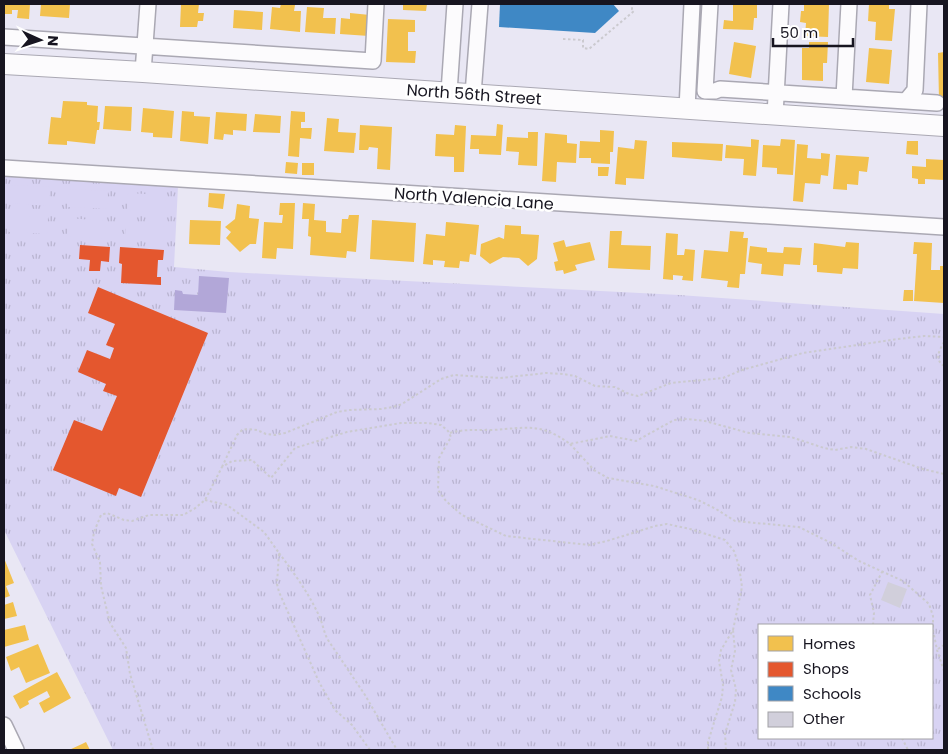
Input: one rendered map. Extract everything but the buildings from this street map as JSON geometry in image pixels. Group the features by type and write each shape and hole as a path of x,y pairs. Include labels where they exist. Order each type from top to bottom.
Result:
{"main road":[{"name":"North 56th Street","path":"4,64 944,126"}],"street":[{"path":"143,72 148,4"},
{"path":"4,37 372,61 376,4"},
{"path":"449,92 455,4"},
{"path":"473,94 480,4"},
{"path":"687,109 692,4"},
{"path":"710,4 705,91 716,92 720,89 937,103"},
{"path":"775,114 781,4"},
{"path":"844,96 849,4"},
{"path":"906,101 914,90 919,4"},
{"name":"North Valencia Lane","path":"4,168 944,227"},
{"path":"4,725 16,750"}],"path":[{"path":"562,39 584,40 583,48 589,49 634,11 632,4"},
{"path":"153,750 137,699 126,648 110,623 101,586 100,562 92,544 94,532 102,515 107,513 124,520 132,520 149,515 183,515 194,509 205,500 237,435 242,430 257,430 275,435 285,433 338,412 393,407 402,404 441,379 454,375 500,378 546,373 563,374 575,376 595,386 616,387 629,394 638,396 672,383 723,378 742,370 803,353 924,336 944,337"},
{"path":"944,342 938,353 939,361 944,366"},
{"path":"570,444 610,436 636,441 674,420 688,419 705,421 749,433 791,437 835,450 851,447 866,449 923,469 944,474"},
{"path":"222,467 232,461 252,460 271,478 295,448 347,432 401,423 428,422 441,425 450,433 451,437 439,458 438,490 446,501 462,515 506,536 590,545 667,524 726,540 734,551 739,566 742,587 733,630 735,651 732,670 736,689 735,702 725,734 726,750"},
{"path":"450,433 464,429 536,428 555,434 570,444 594,470 608,478 654,486 698,500 735,521 799,527 816,534 859,561 903,580 929,604 933,616 933,630 937,650 944,671"},
{"path":"205,500 227,505 264,532 297,578 320,618 328,640 365,695 397,750"},
{"path":"279,554 277,584 279,592 319,682 335,710 352,725 370,750"},
{"path":"873,624 874,613 870,595 882,572"},
{"path":"708,750 708,742 722,697 719,661 721,650 733,630"},
{"path":"937,650 944,645"}],"green space":[{"path":"4,175 178,186 174,267 229,272 679,295 944,314 944,750 113,750 4,530"},
{"path":"11,185 50,187 49,206 10,203"},
{"path":"69,189 108,191 107,209 68,207"},
{"path":"128,193 166,195 165,213 127,210"},
{"path":"10,215 48,217 47,234 9,232"},
{"path":"68,218 106,221 105,239 67,236"},
{"path":"126,222 164,225 163,242 125,240"}],"shaded area":[{"path":"199,276 229,278 226,313 174,310 175,290 182,291 183,294 198,295"}]}
